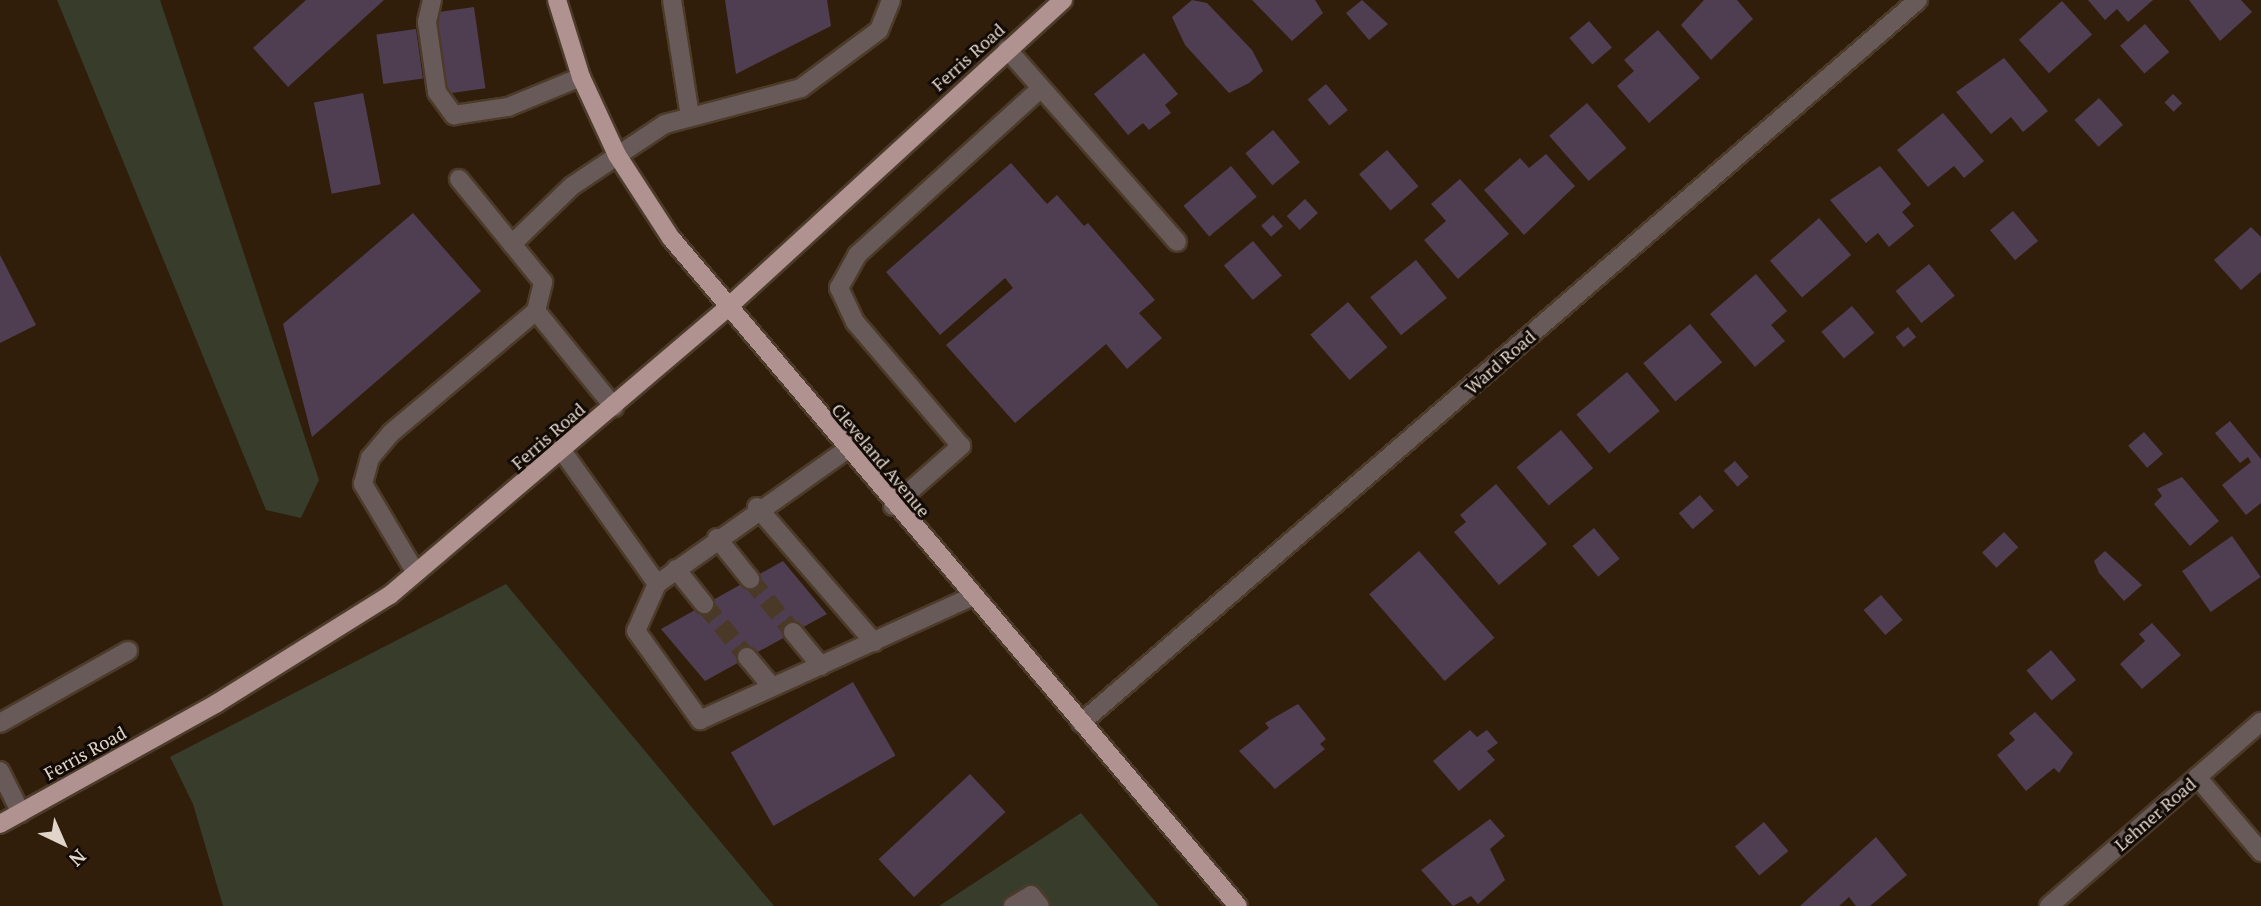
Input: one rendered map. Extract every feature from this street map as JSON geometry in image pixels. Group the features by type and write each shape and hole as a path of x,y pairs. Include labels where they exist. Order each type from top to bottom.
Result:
{"main road":[{"name":"Cleveland Avenue","path":"556,0 581,77 617,156 727,308 893,506 1238,906"},
{"name":"Ferris Road","path":"0,824 216,703 416,573 563,452 727,308 1063,0"}],"street":[{"path":"432,0 427,22 437,92 454,115 508,107 581,77"},
{"path":"672,0 690,116"},
{"path":"512,244 572,186 665,124 801,88 880,30 891,0"},
{"name":"Ward Road","path":"1081,723 1918,0"},
{"path":"1007,49 1177,242"},
{"path":"893,506 961,446 855,322 839,288 857,255 1041,88"},
{"path":"416,573 363,484 370,458 391,433 536,311 543,282 459,179"},
{"path":"536,311 614,407"},
{"path":"846,450 757,508 657,584 636,631 700,720 971,597"},
{"path":"563,452 657,584"},
{"path":"757,508 874,642"},
{"path":"718,538 750,579"},
{"path":"676,569 704,604"},
{"path":"793,632 821,666"},
{"path":"0,723 128,652"},
{"path":"747,657 772,687"},
{"name":"Lehner Road","path":"2049,906 2261,722"},
{"path":"0,771 20,813"},
{"path":"2197,777 2261,852"},
{"path":"1013,906 1031,895 1040,906"}],"green space":[{"path":"57,0 160,0 319,480 301,518 266,510"},
{"path":"506,584 774,906 223,906 193,804 170,757"},
{"path":"1081,813 1159,906 939,906"}],"building":[{"path":"306,0 384,0 288,87 253,48"},
{"path":"725,0 827,0 831,26 736,74"},
{"path":"1192,0 1207,3 1252,50 1263,71 1249,83 1229,93 1185,45 1172,17"},
{"path":"1252,0 1315,0 1323,13 1292,41"},
{"path":"1362,0 1388,24 1369,40 1346,13"},
{"path":"1704,0 1737,0 1753,19 1711,60 1681,25"},
{"path":"2088,0 2153,0 2128,22 2117,9 2105,20"},
{"path":"2189,0 2241,0 2252,12 2220,41"},
{"path":"2062,1 2092,34 2049,73 2019,40"},
{"path":"474,7 485,88 447,94 435,12"},
{"path":"1589,21 1612,47 1592,64 1569,38"},
{"path":"2145,24 2169,52 2144,74 2120,46"},
{"path":"416,29 423,79 383,84 376,35"},
{"path":"1658,30 1700,78 1649,123 1617,86 1634,71 1624,60"},
{"path":"1144,53 1178,94 1165,105 1171,113 1149,130 1143,123 1128,135 1094,94"},
{"path":"2004,58 2048,111 2023,132 2011,117 1991,134 1956,92"},
{"path":"1326,84 1348,110 1329,125 1308,99"},
{"path":"363,93 381,184 332,194 314,103"},
{"path":"2173,94 2182,103 2174,112 2165,102"},
{"path":"2099,98 2123,125 2099,147 2074,120"},
{"path":"1587,103 1626,148 1589,181 1549,136"},
{"path":"1943,113 1984,161 1964,178 1954,166 1928,187 1897,150"},
{"path":"1273,130 1300,162 1272,185 1245,153"},
{"path":"1387,150 1418,186 1391,211 1359,174"},
{"path":"1546,154 1575,186 1524,235 1484,190 1520,158 1529,168"},
{"path":"1011,163 1047,204 1057,195 1084,226 1088,223 1155,300 1139,313 1162,338 1127,369 1106,344 1015,423 946,345 1013,288 1005,278 940,335 886,272"},
{"path":"1231,166 1257,197 1209,236 1184,206"},
{"path":"1880,166 1911,204 1902,212 1914,226 1889,247 1878,233 1866,243 1830,200"},
{"path":"1460,179 1509,234 1458,279 1424,240 1446,221 1431,204"},
{"path":"1305,199 1318,213 1300,230 1287,216"},
{"path":"2013,211 2038,241 2015,260 1990,230"},
{"path":"413,213 481,291 312,437 283,324"},
{"path":"1273,215 1283,226 1271,237 1261,226"},
{"path":"1819,218 1851,255 1802,298 1770,261"},
{"path":"2251,227 2261,237 2261,272 2241,290 2214,260"},
{"path":"1253,241 1282,275 1253,300 1224,265"},
{"path":"0,255 36,325 0,343"},
{"path":"1416,260 1447,298 1401,335 1370,297"},
{"path":"1929,264 1955,296 1921,323 1896,291"},
{"path":"1756,274 1787,311 1771,325 1785,341 1755,367 1710,314"},
{"path":"1348,302 1387,347 1350,380 1310,335"},
{"path":"1852,306 1874,333 1844,359 1821,332"},
{"path":"1690,324 1722,362 1675,402 1643,363"},
{"path":"1908,327 1916,337 1904,347 1896,337"},
{"path":"1627,372 1660,411 1609,453 1576,414"},
{"path":"2230,421 2261,459 2261,503 2246,515 2222,485 2251,462 2248,457 2240,463 2215,433"},
{"path":"1561,430 1593,468 1549,506 1517,467"},
{"path":"2144,432 2163,454 2147,468 2128,446"},
{"path":"1735,461 1749,477 1737,487 1724,471"},
{"path":"2182,477 2219,521 2190,546 2154,504 2162,496 2157,489"},
{"path":"1496,484 1547,544 1499,585 1454,532 1466,522 1460,515"},
{"path":"1700,495 1714,511 1693,529 1679,513"},
{"path":"1594,528 1620,559 1598,577 1573,546"},
{"path":"2004,532 2018,547 1996,568 1982,552"},
{"path":"2232,536 2261,577 2211,612 2182,571"},
{"path":"1419,551 1494,638 1445,681 1369,594"},
{"path":"2105,551 2142,585 2124,601 2099,573 2094,561"},
{"path":"783,561 827,614 705,681 661,629"},
{"path":"1881,595 1903,620 1885,635 1864,610"},
{"path":"2152,623 2181,655 2142,689 2120,664 2145,641 2139,634"},
{"path":"2051,650 2076,680 2052,700 2026,671"},
{"path":"853,682 896,756 773,826 731,752"},
{"path":"1298,704 1326,739 1320,744 1325,749 1275,789 1239,751 1269,728 1265,723"},
{"path":"2035,712 2073,753 2059,773 2054,768 2026,791 1997,755 2015,740 2009,733"},
{"path":"1470,730 1477,737 1487,730 1498,743 1487,751 1495,760 1459,791 1433,761"},
{"path":"970,774 1005,812 914,897 879,859"},
{"path":"1490,819 1505,836 1490,849 1505,880 1478,904 1471,896 1453,906 1421,870"},
{"path":"1764,822 1788,851 1759,876 1735,846"},
{"path":"1876,837 1907,875 1870,906 1856,906 1849,897 1839,906 1800,906"}],"tunnel":[{"path":"750,579 793,632"},
{"path":"704,604 747,657"}]}
